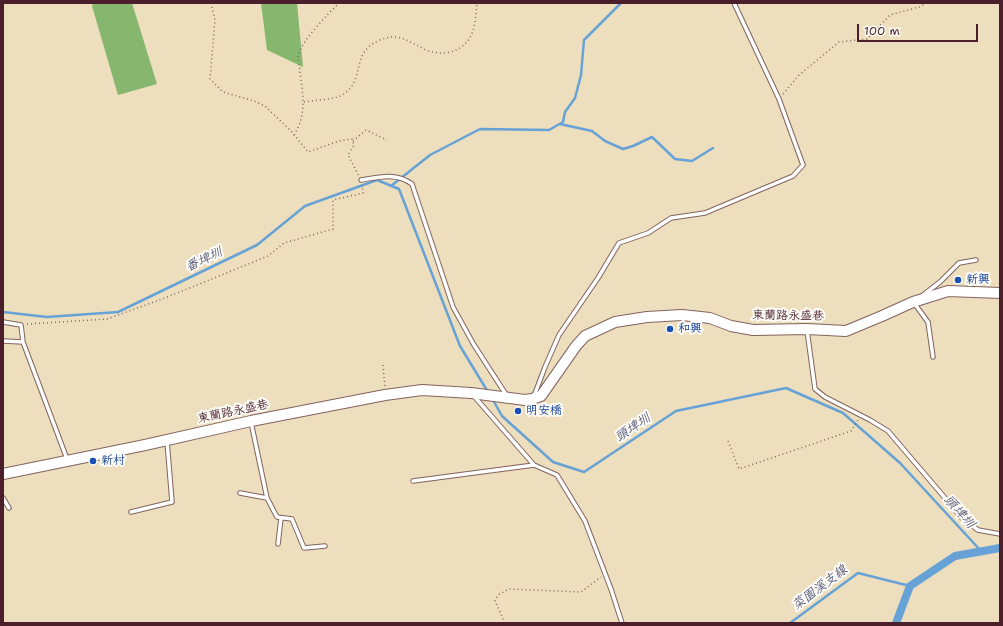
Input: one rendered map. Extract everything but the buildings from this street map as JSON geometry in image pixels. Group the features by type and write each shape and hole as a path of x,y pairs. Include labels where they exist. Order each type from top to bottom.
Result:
{"street":[{"name":"東蘭路永盛巷","path":"532,399 541,396 576,346 585,336 615,322 647,317 682,315 710,318 731,326 753,330 807,329 846,331 913,302 948,290 1000,293"},
{"name":"東蘭路永盛巷","path":"3,474 251,421 385,395 422,390 470,393"},
{"path":"470,393 508,399 532,399"}],"lane":[{"path":"532,399 559,334 598,278 619,243 648,233 671,218 705,213 793,176 803,165 779,99 734,3"},
{"path":"361,180 392,175 412,184 453,308 508,399"},
{"path":"933,357 928,322 913,302 940,282 959,263 976,260"},
{"path":"3,322 21,325 23,342 68,460"},
{"path":"807,329 814,389 824,397 888,431 962,518 978,530 1000,534"},
{"path":"3,341 23,342"},
{"path":"470,393 534,465 557,475 585,520 622,623"},
{"path":"251,421 268,498 277,517 292,520 304,548 325,546"},
{"path":"131,512 172,502 167,440"},
{"path":"413,481 534,465"},
{"path":"240,493 268,498"},
{"path":"3,498 9,508"},
{"path":"278,544 281,518"}],"path":[{"path":"211,3 215,20 210,80 223,92 254,101 265,106 294,135 308,152 339,141 352,139 353,141"},
{"path":"294,135 299,127 304,102 298,55 309,36 338,3"},
{"path":"304,102 338,96 347,92 355,82 363,52 377,41 386,38 399,37 427,50 443,54 459,50 468,42 475,25 477,3"},
{"path":"779,99 799,75 839,42 868,39 890,15 926,3"},
{"path":"353,141 366,130 387,140"},
{"path":"21,325 107,319 165,298 268,256 284,243 333,229 333,200 363,194 361,180 348,155 354,145 353,141"},
{"path":"383,365 385,395"},
{"path":"728,441 739,469 851,431 860,415"},
{"path":"505,623 495,601 498,595 509,589 581,592 605,573"}],"green space":[{"path":"93,3 132,3 157,84 118,95 92,6"},
{"path":"261,3 297,3 303,67 267,50"}],"waterway":[{"path":"391,186 430,155 480,129 549,130 563,122 565,112 575,98 581,75 584,40 621,3"},
{"path":"560,124 592,131 605,141 623,149 652,137 675,159 692,161 713,148"},
{"name":"番埤圳","path":"3,312 47,317 118,312 257,245 305,206 377,180 399,189 460,346 488,392"},
{"name":"頭埤圳","path":"493,400 502,416 553,462 584,472 676,411 786,388 843,413 900,463 981,551"},
{"path":"896,623 910,586 955,556 1000,548"},
{"name":"菜園溪支線","path":"790,623 858,573 910,586"}],"place":[{"name":"新興","path":"958,280"},
{"name":"和興","path":"670,329"},
{"name":"明安橋","path":"518,411"},
{"name":"新村","path":"93,461"}]}
